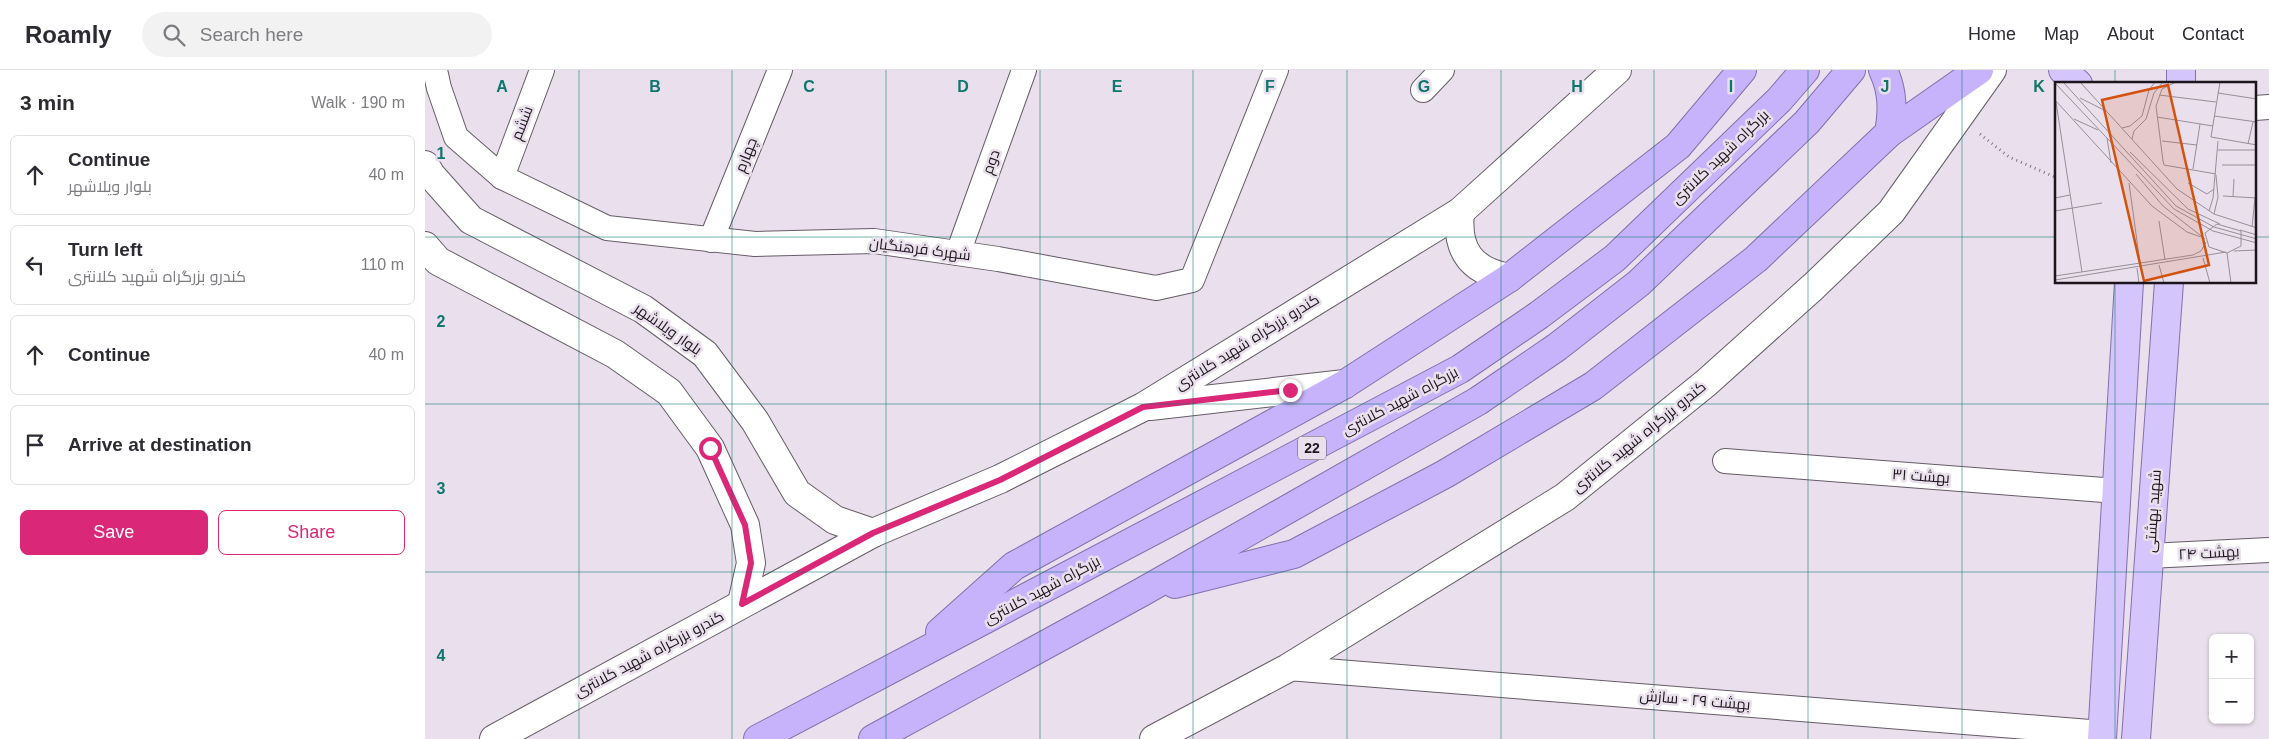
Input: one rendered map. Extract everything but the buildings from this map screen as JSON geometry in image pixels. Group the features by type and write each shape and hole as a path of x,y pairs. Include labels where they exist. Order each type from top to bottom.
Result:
{"highway":[{"name":"بزرگراه شهید کلانتری","path":"908,660 1015,566 1345,384 1509,278 1678,146 1742,70"},
{"name":"بزرگراه شهید کلانتری","path":"758,739 1460,369 1539,315 1615,258 1779,100 1805,70"},
{"path":"873,739 1142,592 1478,401 1557,347 1639,283 1715,212 1807,122 1851,70"},
{"path":"1142,592 1294,554 1445,474 1593,386 1756,259 1889,133 1979,70"},
{"path":"1886,77 1893,108 1889,133"}],"main road":[{"name":"کندرو بزرگراه شهید کلانتری","path":"494,739 555,704 873,533 1000,480 1143,407 1460,212 1617,70"},
{"name":"کندرو بزرگراه شهید کلانتری","path":"1155,739 1288,668 1565,497 1706,383 1814,286 1891,212 1991,70"},
{"path":"2063,70 2076,82"},
{"name":"بلوار ویلاشهر","path":"425,165 431,175 471,220 643,309 705,354 755,421 797,493 835,520 873,533"},
{"path":"1460,212 1458,228 1461,243 1469,257 1487,271 1509,278"},
{"path":"425,246 438,261 615,354 669,392 710,448 745,525 751,563 742,604"},
{"path":"2102,736 2129,284"},
{"name":"شهید بهشتی","path":"2136,739 2169,284"},
{"path":"1143,407 1345,384"},
{"path":"527,739 555,704"}],"street":[{"name":"شهرک فرهنگیان","path":"435,70 439,88 456,137 502,176 607,228 755,244 874,241 958,253 1156,288 1192,280 1276,70"},
{"name":"ششم","path":"502,176 542,70"},
{"name":"چهارم","path":"711,240 780,70"},
{"name":"دوم","path":"958,253 1024,70"},
{"path":"1423,90 1442,70"},
{"name":"بهشت ۳۱","path":"1725,461 2117,491"},
{"name":"بهشت ۲۴","path":"2149,556 2269,550"},
{"name":"بهشت ۲۹ - سازش","path":"1288,668 2102,736"}],"route":[{"path":"710,448 745,525 751,563 742,604 873,533 1000,480 1143,407 1290,390"}]}
